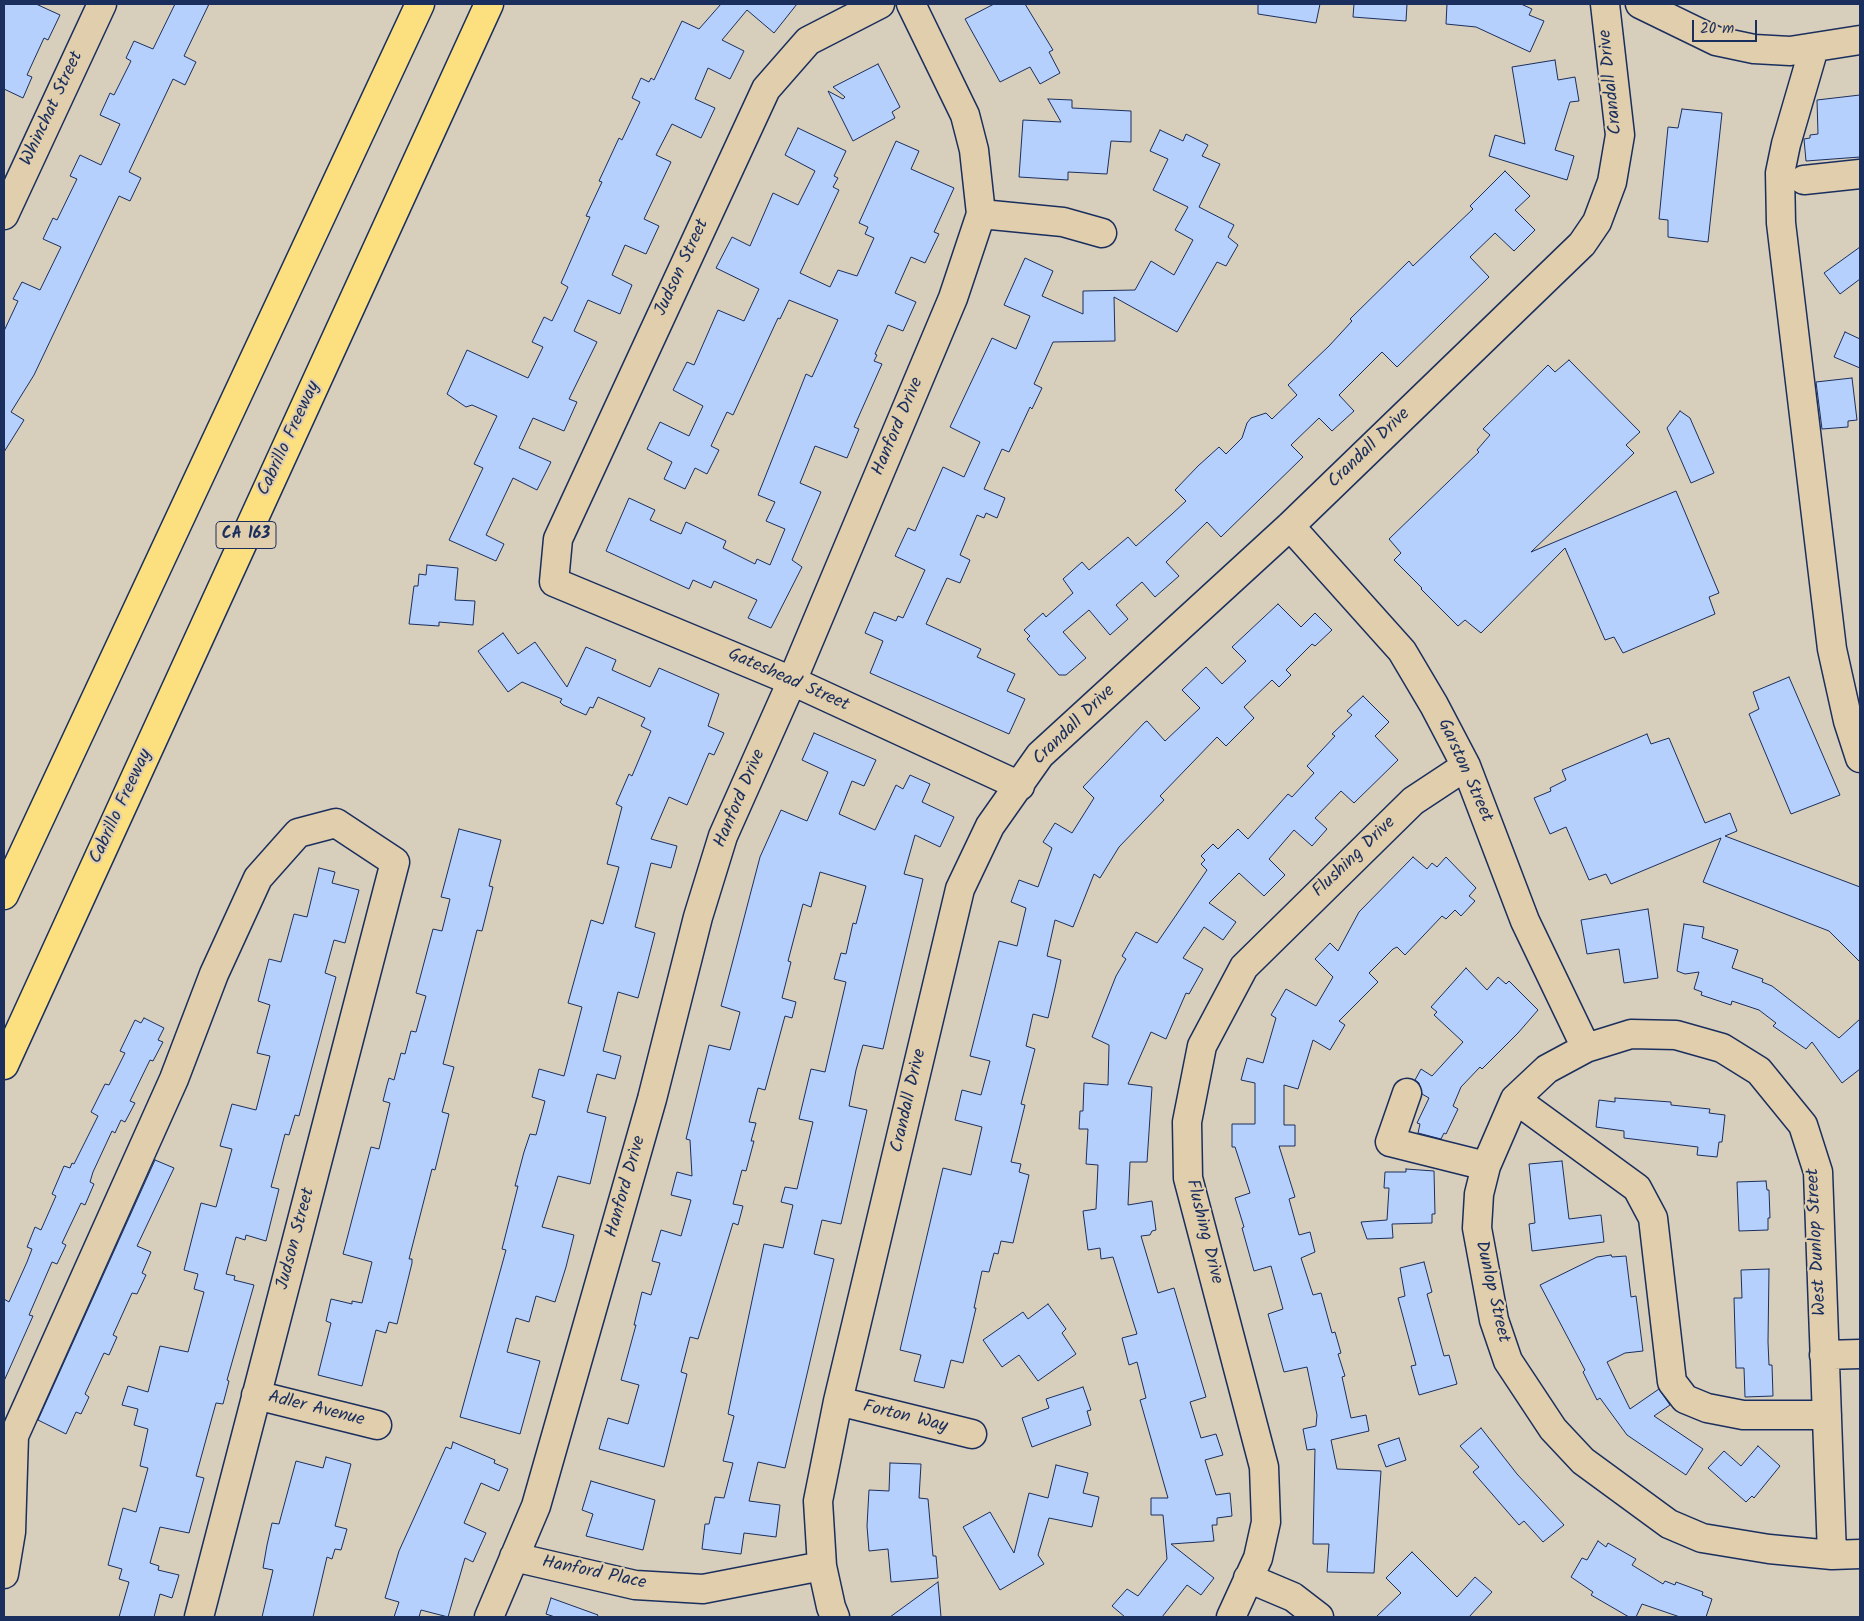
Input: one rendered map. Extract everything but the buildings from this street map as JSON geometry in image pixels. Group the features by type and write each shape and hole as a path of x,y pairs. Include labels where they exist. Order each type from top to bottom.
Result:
{"highway":[{"path":"4,895 420,4"},
{"name":"Cabrillo Freeway","path":"4,1065 489,4"}],"street":[{"name":"Whinchat Street","path":"4,215 102,4"},
{"name":"Judson Street","path":"554,582 558,539 766,88 808,41 880,4"},
{"name":"Hanford Drive","path":"489,1617 538,1497 652,1098 698,917 723,836 792,682 953,298 981,214 974,150 965,115 911,4"},
{"name":"Crandall Drive","path":"835,1617 822,1566 818,1501 838,1401 960,889 990,826 1040,755 1290,526 1575,250 1597,222 1612,182 1620,135 1605,4"},
{"path":"1640,4 1716,41 1754,49 1790,51 1860,40"},
{"path":"1814,48 1801,101 1786,144 1780,173 1781,223 1832,649 1848,721 1860,758"},
{"path":"1804,180 1860,174"},
{"path":"981,214 1063,222 1102,233"},
{"name":"Garston Street","path":"1290,526 1402,651 1434,705 1466,766 1525,921 1586,1048"},
{"name":"Gateshead Street","path":"554,582 792,682 1020,786"},
{"name":"Flushing Drive","path":"1231,1617 1258,1558 1266,1522 1264,1467 1188,1178 1187,1122 1202,1046 1244,967 1413,801 1466,766"},
{"name":"Judson Street","path":"4,1574 11,1532 14,1436 174,1079 214,974 258,878 298,833 336,823 395,862 199,1617"},
{"name":"West Dunlop Street","path":"1586,1048 1631,1034 1676,1035 1722,1048 1758,1071 1803,1126 1818,1172 1832,1555"},
{"name":"Dunlop Street","path":"1586,1048 1547,1069 1515,1099 1486,1166 1479,1194 1477,1228 1494,1320 1508,1361 1552,1429 1583,1461 1669,1524 1702,1538 1769,1549 1832,1555 1860,1554"},
{"path":"1407,1093 1390,1142 1486,1166"},
{"path":"1515,1099 1637,1188 1653,1218 1672,1382 1685,1400 1707,1408 1743,1415 1827,1415"},
{"path":"1824,1355 1860,1354"},
{"name":"Adler Avenue","path":"256,1395 377,1425"},
{"name":"Forton Way","path":"838,1401 972,1434"},
{"name":"Hanford Place","path":"514,1557 635,1585 703,1590 822,1566"},
{"path":"1248,1578 1293,1597 1319,1617"}]}
